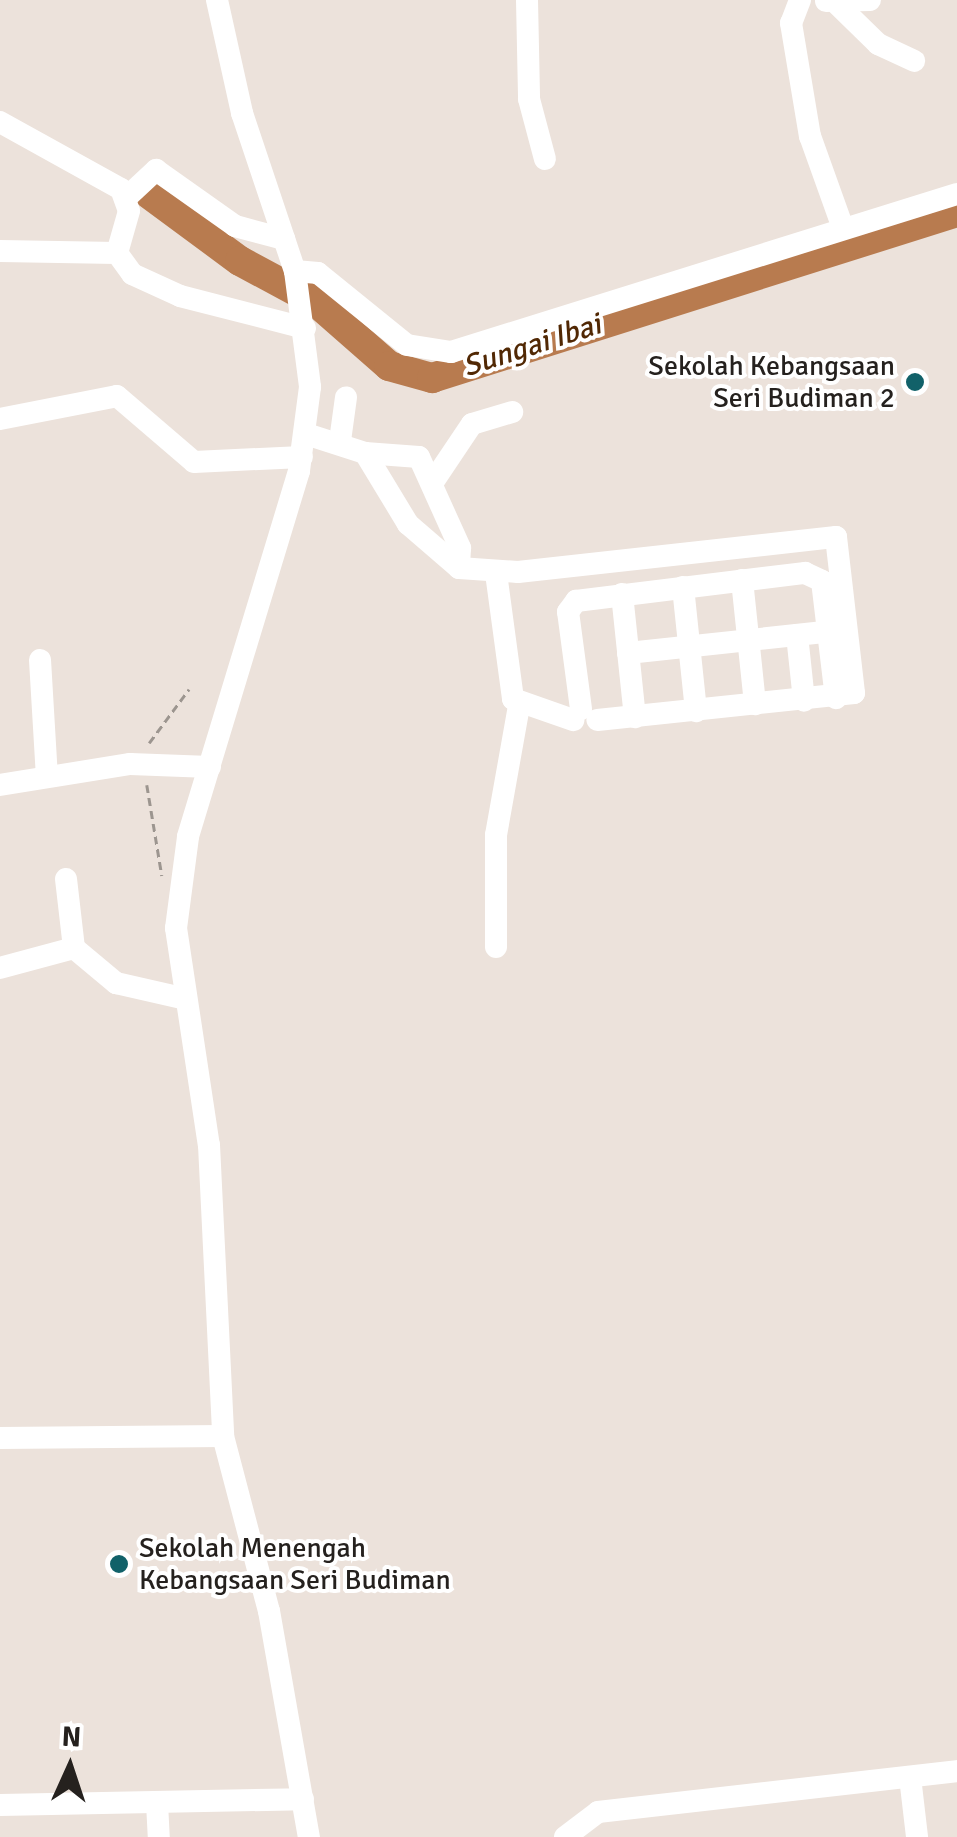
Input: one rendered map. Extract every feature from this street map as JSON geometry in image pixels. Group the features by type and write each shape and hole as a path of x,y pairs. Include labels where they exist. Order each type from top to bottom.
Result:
{"street":[{"path":"217,0 295,271 305,328 304,446 210,767 175,904 209,1145 222,1436 268,1610 310,1837"},
{"path":"527,0 529,99 545,160"},
{"path":"800,0 791,24 806,118 844,228"},
{"path":"829,2 870,0"},
{"path":"829,2 878,44 914,62"},
{"path":"0,122 127,197"},
{"path":"117,253 127,197 156,170 235,226 284,238"},
{"path":"295,271 318,274 408,346 451,352 957,194"},
{"path":"0,251 117,253 162,289 305,328"},
{"path":"0,420 117,396 194,462 340,441 365,454 417,535 460,568 496,573 836,537 840,631"},
{"path":"340,441 346,398"},
{"path":"435,479 472,424 512,412"},
{"path":"365,454 408,452 435,479 460,568"},
{"path":"496,573 520,706 496,835 496,948"},
{"path":"520,706 584,716 635,716 836,698 857,683 819,576 742,580 622,594 576,601 568,612 584,716"},
{"path":"742,580 756,704"},
{"path":"683,587 696,711"},
{"path":"622,594 635,716"},
{"path":"628,653 840,631"},
{"path":"797,635 804,700"},
{"path":"40,660 47,777"},
{"path":"0,784 144,763 210,767"},
{"path":"66,879 74,948 116,983 186,999"},
{"path":"0,968 74,948"},
{"path":"0,1438 222,1436"},
{"path":"566,1837 598,1812 957,1771"},
{"path":"910,1776 917,1837"},
{"path":"0,1805 303,1799"},
{"path":"157,1802 159,1837"}],"path":[{"path":"175,904 158,864 144,763 189,689"}],"waterway":[{"name":"Sungai Ibai","path":"149,194 240,261 316,302 389,366 432,378 957,212"}],"place":[{"name":"Sekolah Kebangsaan Seri Budiman 2","path":"915,382"},
{"name":"Sekolah Menengah Kebangsaan Seri Budiman","path":"119,1564"}]}
